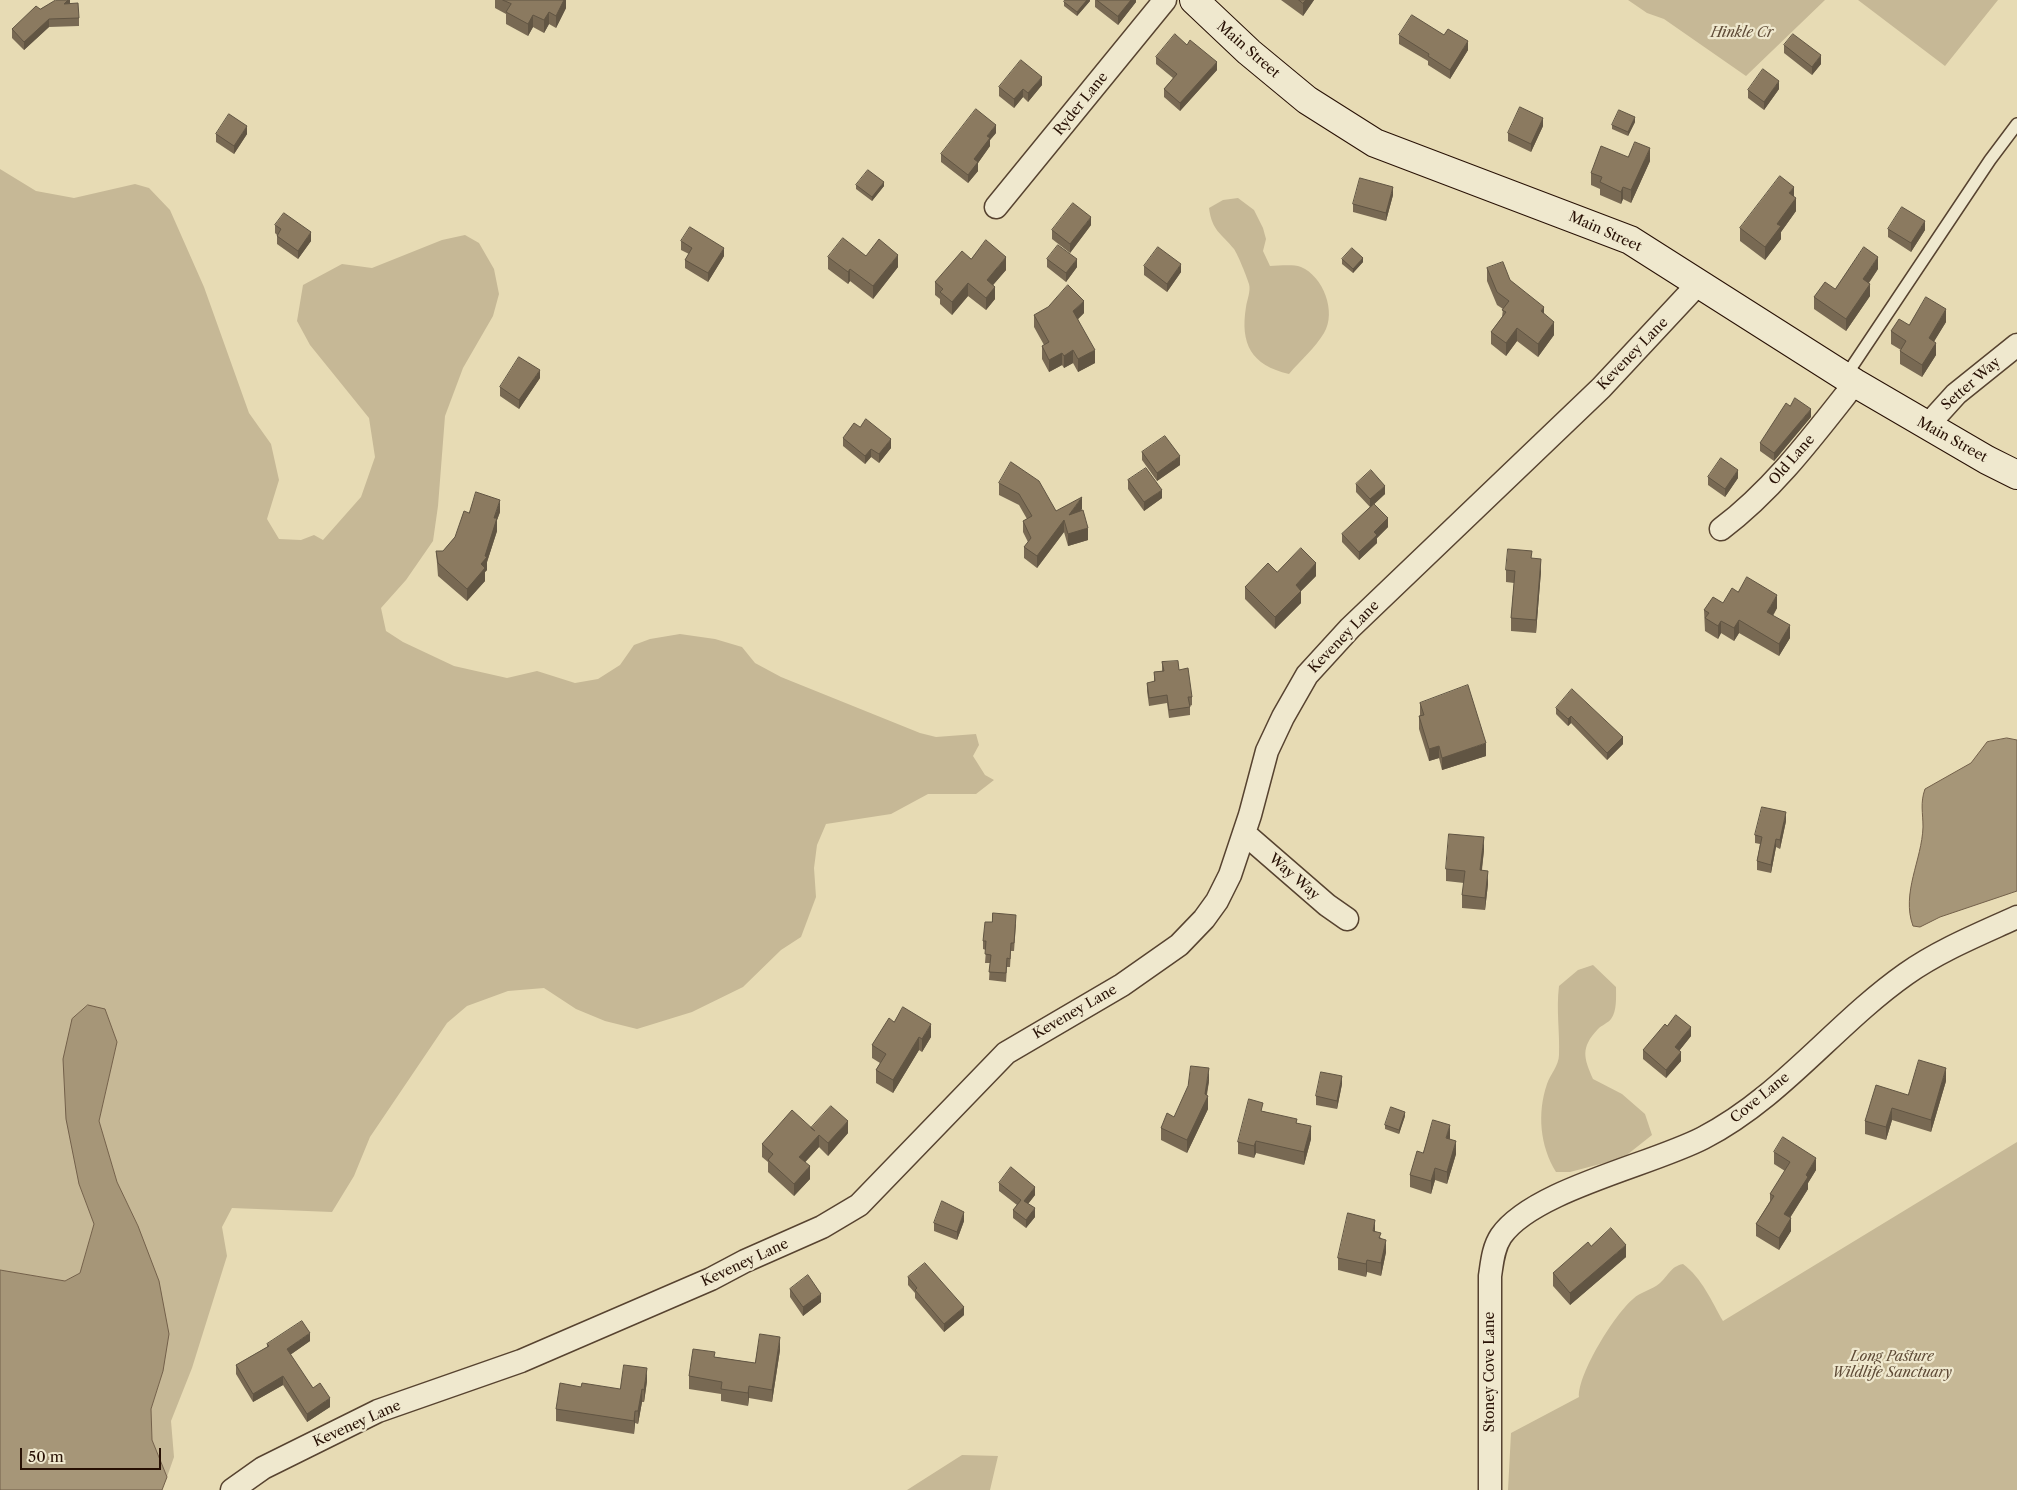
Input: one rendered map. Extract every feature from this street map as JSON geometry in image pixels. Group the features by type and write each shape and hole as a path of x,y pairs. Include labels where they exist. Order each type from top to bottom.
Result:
{"main road":[{"name":"Main Street","path":"1194,0 1249,52 1307,100 1375,143 1630,240 1850,380 1927,426 2017,474"}],"street":[{"name":"Ryder Lane","path":"996,208 1165,0"},
{"name":"Keveney Lane","path":"232,1490 264,1468 378,1411 521,1361 801,1237 859,1205 1006,1052 1122,985 1179,945 1204,919 1217,901 1230,875 1267,751 1282,717 1307,675 1357,621 1601,388 1699,283"},
{"name":"Setter Way","path":"1927,426 1956,394 2017,345"},
{"name":"Old Lane","path":"1721,529 1748,509 1810,439 1850,380"},
{"name":"Way Way","path":"1244,833 1293,877 1347,919"},
{"name":"Cove Lane","path":"1493,1255 1501,1237 1515,1221 1540,1204 1664,1155 1717,1130 1760,1101 1826,1040 1906,974 1943,952 2017,917"},
{"name":"Stoney Cove Lane","path":"1490,1490 1490,1276 1493,1255"}],"lane":[{"path":"1850,380 1990,160 2017,124"}],"green space":[{"name":"Hinkle Cr","path":"1628,0 1825,0 1746,76 1664,19 1647,13"},
{"path":"1858,0 1998,0 1945,66"},
{"path":"0,169 36,191 74,198 135,184 149,188 170,210 204,287 249,413 271,444 279,480 267,519 279,539 301,540 314,535 323,540 361,497 375,457 369,418 310,345 297,321 303,285 342,264 372,268 442,240 465,235 479,243 494,269 499,294 493,316 463,368 445,416 438,506 433,541 406,580 381,608 386,631 403,642 454,666 507,678 537,671 575,683 598,679 620,665 634,645 650,639 680,634 715,639 742,647 755,663 781,677 920,733 936,737 976,734 979,745 973,756 985,775 994,780 976,794 928,794 891,814 826,824 817,845 814,868 816,897 801,937 781,950 743,987 692,1012 637,1029 605,1021 576,1009 544,988 508,991 467,1006 447,1023 370,1137 354,1176 332,1212 232,1208 222,1227 227,1256 192,1368 171,1421 174,1457 167,1477 152,1440 151,1409 163,1371 138,1226 117,1182 99,1121 117,1042 105,1009 79,1184 94,1224 80,1273 65,1281 0,1270"},
{"path":"1238,198 1254,210 1263,228 1266,239 1263,251 1270,266 1290,265 1301,267 1316,278 1326,296 1329,315 1328,325 1320,339 1289,374 1265,365 1251,351 1245,332 1249,284 1234,249 1215,227 1210,216 1209,208 1223,200"},
{"path":"1593,965 1616,987 1616,999 1611,1019 1598,1029 1588,1042 1585,1053 1587,1065 1593,1079 1622,1094 1645,1114 1652,1135 1623,1158 1570,1172 1556,1172 1546,1151 1541,1118 1547,1084 1559,1059 1559,986 1578,970"},
{"name":"Long Pasture Wildlife Sanctuary","path":"2017,1142 2017,1490 1508,1490 1511,1433 1579,1397 1584,1374 1591,1359 1617,1317 1633,1299 1657,1285 1675,1267 1683,1264 1696,1276 1723,1321"},
{"path":"962,1455 998,1456 990,1490 907,1490"}],"shaded area":[{"path":"2007,738 2017,740 2017,891 1940,917 1920,927 1913,926 1909,901 1922,839 1922,803 1925,789 1971,763 1987,742"},
{"path":"88,1005 105,1009 117,1042 99,1121 117,1182 138,1226 159,1281 169,1334 163,1371 151,1409 152,1440 167,1477 162,1490 0,1490 0,1270 65,1281 80,1273 94,1224 79,1184 66,1119 63,1059 72,1019"}],"building":[{"path":"56,0 68,0 64,4 78,3 79,18 49,19 24,42 12,29 36,6 40,9"},
{"path":"503,0 564,0 556,16 549,12 544,20 533,15 528,24 506,12 511,4"},
{"path":"1065,0 1087,0 1077,12 1064,2"},
{"path":"1097,0 1131,0 1118,16"},
{"path":"1412,15 1444,35 1448,29 1468,41 1450,70 1399,35"},
{"path":"1175,34 1187,45 1190,40 1217,62 1180,103 1164,89 1177,74 1156,57"},
{"path":"1793,34 1821,55 1812,67 1784,45"},
{"path":"1021,60 1042,77 1028,93 1023,89 1014,99 999,87"},
{"path":"1763,69 1779,81 1764,102 1748,90"},
{"path":"1520,107 1543,118 1531,144 1508,133"},
{"path":"976,109 996,125 987,136 990,138 974,159 978,162 968,175 941,154"},
{"path":"1619,110 1635,117 1628,132 1612,125"},
{"path":"229,114 247,126 234,146 216,134"},
{"path":"1635,142 1650,148 1631,190 1623,187 1621,192 1600,182 1602,177 1591,173 1601,146 1628,157"},
{"path":"868,170 884,182 872,197 856,185"},
{"path":"1780,176 1794,187 1789,193 1796,198 1777,224 1781,226 1765,247 1740,228"},
{"path":"1360,178 1393,187 1386,213 1353,204"},
{"path":"1073,203 1091,217 1070,244 1052,230"},
{"path":"1902,207 1925,221 1911,243 1888,229"},
{"path":"284,213 311,232 298,251 277,236 281,229 275,225"},
{"path":"690,227 724,248 708,273 685,260 692,248 681,241"},
{"path":"843,238 866,256 879,239 898,255 873,286 850,269 848,272 828,257"},
{"path":"986,240 1006,257 987,280 995,287 986,298 968,283 952,302 940,292 943,289 935,282 962,251 971,259"},
{"path":"1058,245 1077,259 1066,273 1047,259"},
{"path":"1158,247 1181,264 1167,284 1144,266"},
{"path":"1864,247 1878,257 1863,279 1870,284 1846,319 1814,297 1825,282 1835,289"},
{"path":"1352,248 1363,258 1353,269 1342,259"},
{"path":"1503,262 1510,280 1544,307 1541,311 1554,322 1538,344 1517,328 1506,343 1491,332 1506,312 1502,310 1509,301 1497,292 1487,268"},
{"path":"1068,285 1084,301 1073,311 1095,350 1078,359 1073,350 1064,356 1062,353 1049,360 1042,346 1049,342 1034,315 1048,307"},
{"path":"1926,297 1946,309 1929,338 1936,343 1922,365 1900,351 1906,341 1891,331 1899,319 1909,325"},
{"path":"519,357 540,370 519,400 500,387"},
{"path":"1795,398 1811,409 1774,453 1760,443 1786,403 1790,406"},
{"path":"866,419 891,439 879,454 871,449 865,456 843,438 854,423 860,427"},
{"path":"1165,436 1180,456 1157,473 1142,452"},
{"path":"1721,458 1738,470 1725,489 1708,477"},
{"path":"1011,462 1039,481 1056,511 1082,497 1069,515 1083,510 1088,528 1068,534 1064,520 1037,556 1024,547 1031,538 1023,521 1032,516 1019,494 999,483"},
{"path":"1146,468 1162,490 1144,502 1128,480"},
{"path":"1371,470 1385,486 1370,499 1356,484"},
{"path":"476,492 500,500 494,518 497,518 485,556 487,557 481,564 485,568 467,589 438,563 436,551 443,551 455,537 464,511 469,513"},
{"path":"1374,504 1388,518 1374,532 1377,535 1359,552 1342,534"},
{"path":"1301,548 1316,563 1296,585 1301,591 1275,617 1245,587 1268,563 1277,572"},
{"path":"1508,549 1532,551 1531,558 1541,559 1536,620 1511,618 1515,571 1506,570"},
{"path":"1747,577 1777,595 1767,612 1790,625 1779,644 1739,620 1734,628 1721,621 1718,626 1705,618 1709,613 1704,610 1713,597 1723,603 1732,588 1738,592"},
{"path":"1178,661 1179,670 1188,668 1192,697 1188,697 1190,707 1169,710 1167,695 1149,698 1147,683 1155,681 1154,672 1164,671 1162,662"},
{"path":"1468,685 1486,743 1442,758 1439,746 1429,749 1419,716 1424,715 1420,703"},
{"path":"1572,689 1623,737 1607,753 1571,716 1568,719 1556,708"},
{"path":"1762,807 1786,812 1780,840 1776,839 1771,865 1757,861 1762,837 1755,835"},
{"path":"1449,834 1484,837 1480,870 1488,871 1485,898 1462,895 1465,871 1446,869"},
{"path":"993,913 1016,915 1014,943 1011,943 1010,959 1007,958 1006,973 989,972 991,955 985,954 986,941 983,941 985,922 992,922"},
{"path":"903,1007 931,1024 922,1039 919,1037 893,1080 876,1070 886,1054 872,1045 889,1018 894,1022"},
{"path":"1676,1015 1691,1027 1675,1047 1681,1052 1666,1070 1643,1050 1665,1024 1667,1026"},
{"path":"1919,1060 1946,1068 1931,1120 1892,1108 1886,1127 1865,1121 1876,1085 1908,1095"},
{"path":"1191,1066 1209,1068 1205,1094 1208,1096 1187,1140 1161,1128 1167,1113 1174,1117 1188,1086"},
{"path":"1321,1072 1342,1076 1337,1101 1316,1096"},
{"path":"1249,1099 1263,1103 1261,1111 1297,1119 1296,1123 1311,1126 1304,1152 1256,1141 1254,1146 1238,1142"},
{"path":"831,1106 848,1121 828,1143 819,1135 799,1157 810,1166 794,1184 768,1160 773,1154 762,1144 792,1110 811,1128"},
{"path":"1391,1107 1405,1112 1399,1130 1385,1125"},
{"path":"1433,1120 1450,1125 1446,1138 1456,1141 1447,1172 1435,1168 1431,1181 1410,1175 1417,1151 1423,1153"},
{"path":"1783,1137 1816,1158 1806,1175 1808,1177 1784,1214 1791,1218 1779,1238 1756,1224 1774,1196 1770,1194 1790,1162 1774,1152"},
{"path":"1011,1167 1035,1187 1024,1201 1035,1208 1026,1220 1013,1210 1021,1200 999,1183"},
{"path":"942,1201 964,1212 957,1232 934,1223"},
{"path":"1348,1213 1375,1220 1373,1231 1381,1233 1379,1238 1386,1240 1381,1263 1367,1260 1366,1264 1338,1258"},
{"path":"1611,1228 1626,1245 1570,1293 1553,1273 1588,1242 1591,1246"},
{"path":"925,1263 964,1307 944,1324 915,1290 917,1288 908,1277"},
{"path":"808,1275 821,1294 803,1307 790,1289"},
{"path":"302,1321 310,1333 287,1349 313,1388 320,1383 330,1398 307,1414 283,1376 253,1394 236,1365 269,1346 267,1344"},
{"path":"760,1334 780,1337 772,1390 749,1386 748,1393 721,1389 722,1382 689,1376 693,1349 715,1352 714,1357 755,1363"},
{"path":"624,1365 647,1368 644,1390 642,1389 634,1421 556,1409 560,1383 581,1387 582,1383 620,1389"}]}
